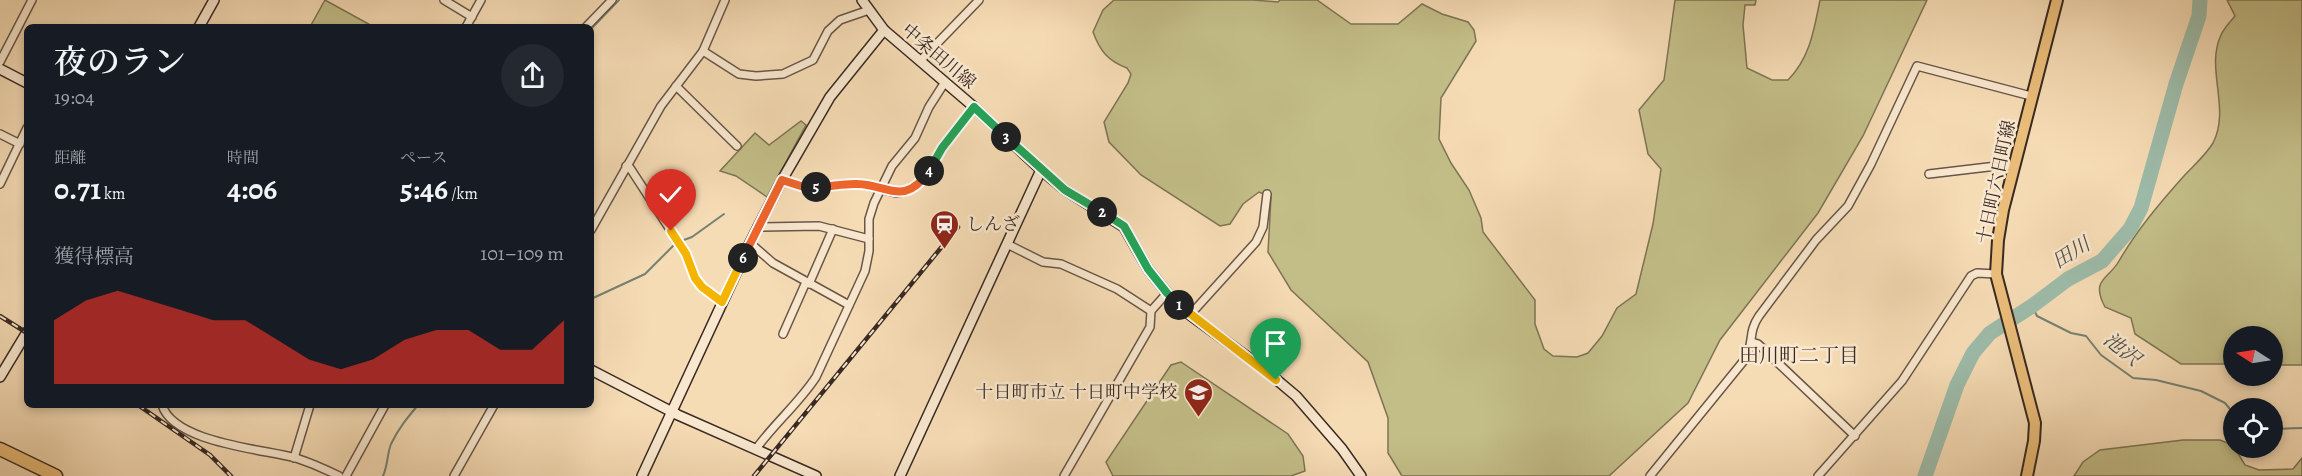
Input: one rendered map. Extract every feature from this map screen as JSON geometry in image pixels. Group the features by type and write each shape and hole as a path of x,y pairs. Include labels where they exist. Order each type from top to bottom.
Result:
{"highway":[{"path":"0,449 56,476"}],"main road":[{"name":"十日町六日町線","path":"2027,476 2035,423 1996,274 2002,220 2031,96 2057,0"}],"street":[{"path":"0,62 32,0"},
{"path":"201,24 214,0"},
{"path":"444,0 472,17"},
{"path":"468,24 481,0"},
{"path":"589,24 612,0"},
{"path":"594,225 661,106 704,51 725,0"},
{"name":"中条田川線","path":"862,0 884,30 974,107 1041,170 1065,190 1124,226 1148,269 1167,293 1190,315 1264,369 1296,396 1340,447 1360,476"},
{"path":"920,61 979,0"},
{"path":"704,51 739,74 756,76 783,74 813,60 828,31 840,20 869,9"},
{"path":"642,476 757,227 782,180 830,97 884,30"},
{"path":"1650,476 1746,358 1752,342 1751,327 1758,316 1816,240 1848,206 1875,156 1917,66 2031,96"},
{"path":"0,69 24,81"},
{"path":"756,449 770,430 808,390 865,271 869,251 869,219 874,203 883,189 892,166 915,138 929,107 945,82"},
{"path":"676,86 737,146"},
{"path":"782,180 804,187 860,184 896,193 908,190 924,179 942,148 974,107"},
{"path":"0,134 20,144"},
{"path":"0,184 24,135"},
{"path":"1929,174 2005,165 2014,168"},
{"path":"626,166 630,168 686,254 695,278 702,287 722,302"},
{"path":"900,476 1041,170"},
{"path":"1190,315 1256,242 1263,227 1267,194"},
{"path":"757,227 819,226 869,239"},
{"path":"783,334 833,230"},
{"path":"750,243 773,263 849,305"},
{"path":"1007,244 1043,262 1061,264 1117,289 1150,311"},
{"path":"1818,476 1902,381 1971,276 1977,273 1996,274"},
{"path":"1064,476 1150,327 1150,311 1167,293"},
{"path":"0,377 24,337"},
{"path":"1752,342 1758,344 1855,436"},
{"path":"594,372 671,412 816,476"},
{"path":"163,408 164,412 188,430 211,440 294,458 339,476"},
{"path":"294,458 309,408"},
{"path":"346,476 383,408"},
{"path":"454,476 492,408"}],"shaded area":[{"path":"325,0 369,24 312,24"},
{"path":"1114,0 1278,2 1280,0 1317,0 1351,24 1398,24 1422,4 1442,14 1468,22 1474,30 1476,41 1441,98 1439,139 1451,163 1469,190 1481,218 1483,232 1535,300 1535,324 1544,349 1553,356 1577,357 1588,353 1602,336 1617,308 1636,294 1653,224 1661,169 1648,154 1639,110 1664,80 1675,0 1756,0 1755,5 1745,5 1743,25 1747,68 1772,80 1788,80 1806,53 1820,0 1927,0 1863,136 1818,213 1720,340 1688,403 1609,476 1402,476 1388,453 1388,418 1368,362 1291,290 1268,252 1271,197 1259,192 1243,204 1230,224 1220,226 1141,175 1109,142 1104,122 1131,74 1127,68 1106,54 1093,32 1103,10"},
{"path":"2227,0 2302,0 2302,365 2283,365 2283,326 2223,326 2223,364 2181,364 2135,334 2131,318 2105,307 2099,291 2103,280 2115,267 2157,207 2213,143 2220,116 2216,75 2217,48 2222,32 2235,16"},
{"path":"801,121 806,125 767,197 736,176 720,171 755,133 769,145"},
{"name":"十日町市立 十日町中学校","path":"1181,362 1288,434 1303,456 1305,471 1291,476 1113,476 1106,462 1171,365"},
{"path":"2183,440 2220,440 2223,441 2223,458 2241,458 2245,465 2259,470 2293,469 2302,458 2302,476 2074,476 2083,462 2100,450"}],"waterway":[{"path":"594,26 619,0"},
{"name":"田川","path":"1925,476 1957,385 1973,353 1990,333 2068,279 2102,261 2130,229 2141,208 2176,84 2199,16 2200,0"},
{"path":"681,241 692,237 724,214"},
{"path":"594,298 645,274 676,243"},
{"name":"池沢","path":"2032,306 2037,316 2071,333 2086,336 2101,355 2133,378 2156,380 2201,391 2223,402"},
{"path":"383,476 391,444 416,408"},
{"name":"池沢","path":"2283,429 2302,428"}],"railway":[{"path":"754,476 958,227"},
{"path":"0,316 24,331"},
{"path":"142,408 210,455 231,476"}],"place":[{"name":"しんざ","path":"945,250"},
{"name":"十日町市立 十日町中学校","path":"1198,418"}],"district":[{"name":"田川町二丁目","path":"1799,355"}],"route":[{"path":"671,231 686,254 695,278 702,287 722,302 782,180 804,187 860,184 896,193 908,190 924,179 942,148 974,107 1065,190 1124,226 1148,269 1167,293 1190,315 1276,380"}]}
